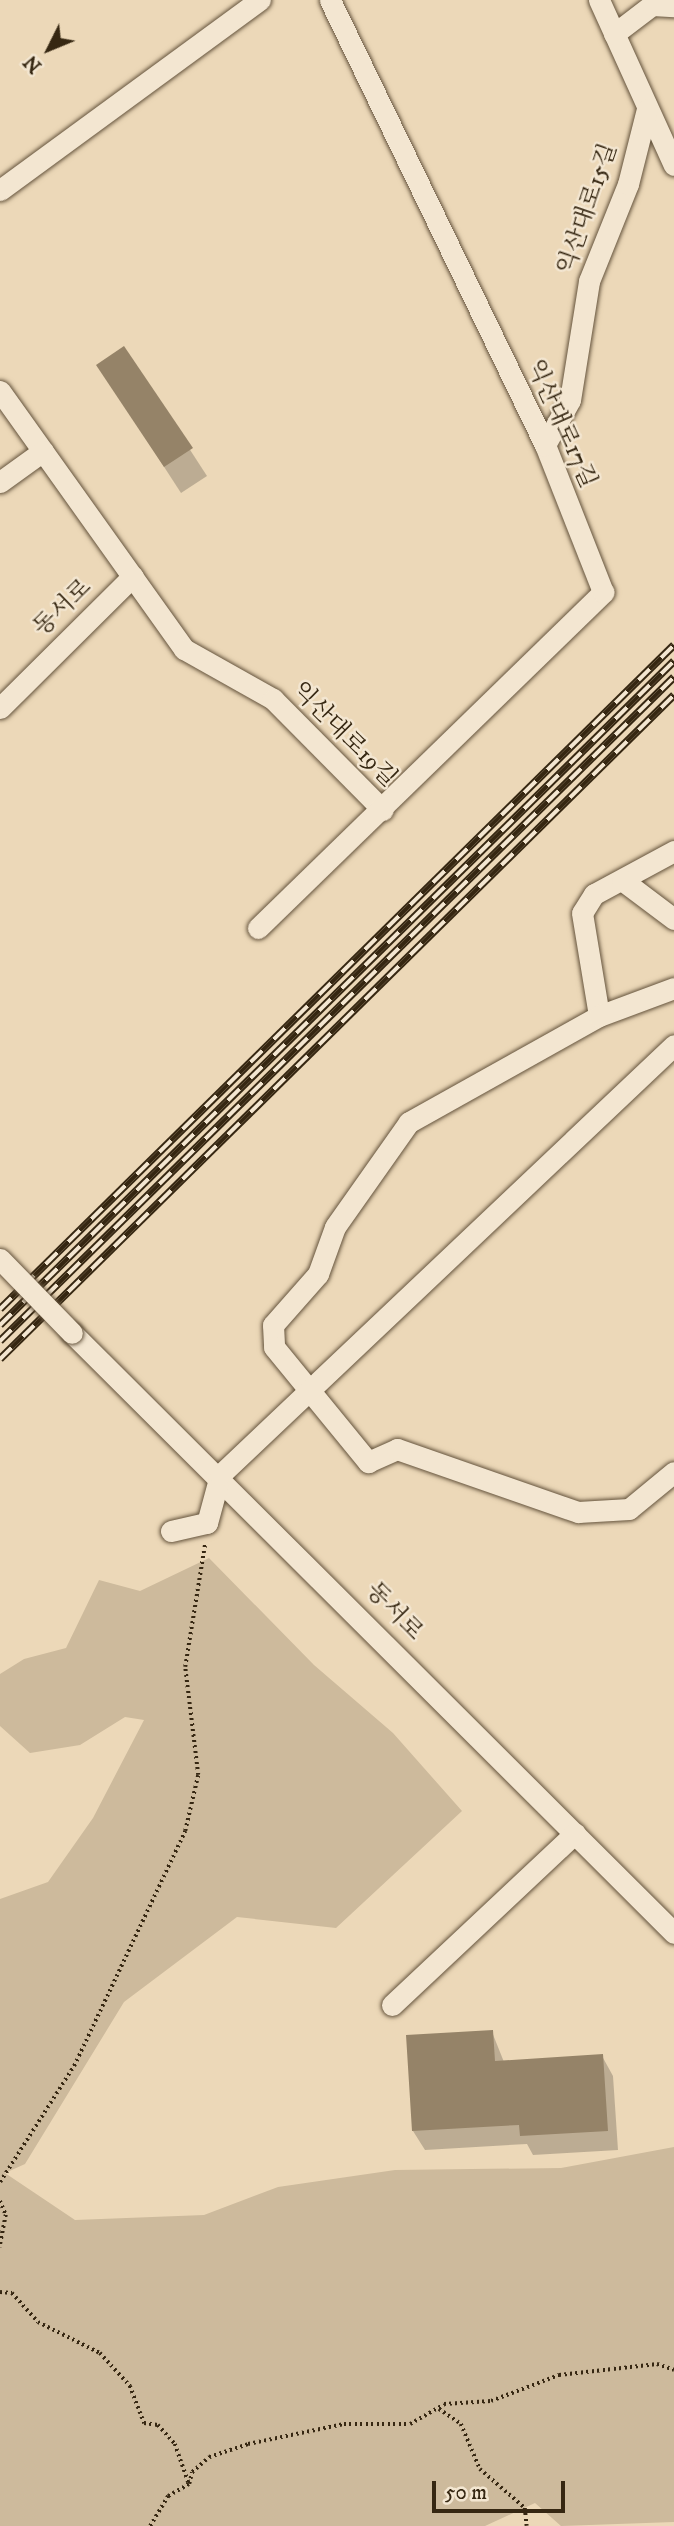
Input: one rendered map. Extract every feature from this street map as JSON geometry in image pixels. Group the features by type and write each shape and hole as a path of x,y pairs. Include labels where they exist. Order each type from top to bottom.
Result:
{"street":[{"path":"0,190 260,0"},
{"name":"익산대로17길","path":"330,0 545,445 603,592 383,810"},
{"path":"599,0 674,165"},
{"path":"614,34 652,5 674,6"},
{"path":"647,109 674,131"},
{"name":"익산대로15길","path":"545,445 570,400 589,281 628,184 647,109"},
{"name":"익산대로19길","path":"0,391 184,649 272,699 383,810 258,928"},
{"path":"0,482 43,451"},
{"name":"동서로","path":"0,708 133,576"},
{"path":"600,1016 582,913 594,894 674,851"},
{"path":"622,880 674,919"},
{"path":"674,988 600,1016 409,1122 335,1227 318,1274 273,1325 274,1347 368,1462 397,1450 578,1512 629,1509 674,1472"},
{"path":"171,1531 203,1524 220,1475 674,1045"},
{"name":"동서로","path":"0,1259 72,1333 220,1475 674,1933"},
{"path":"392,2005 575,1833"}],"path":[{"path":"0,2182 74,2066 185,1831 198,1775 185,1667 206,1560 203,1524"},
{"path":"0,2201 6,2216 0,2247"},
{"path":"0,2292 12,2293 38,2322 100,2353 130,2386 144,2423 158,2425 175,2444 189,2484"},
{"path":"150,2526 168,2496 189,2484 192,2472 225,2451 344,2424 410,2424 439,2409 491,2401 559,2375 657,2364 674,2370"},
{"path":"439,2409 461,2424 480,2469 525,2508 527,2526"}],"shaded area":[{"path":"209,1558 314,1665 393,1733 462,1811 336,1928 237,1917 124,2002 25,2164 5,2173 75,2220 204,2215 278,2187 395,2170 561,2168 674,2147 674,2522 561,2526 535,2503 485,2526 0,2526 0,1899 48,1882 93,1818 144,1720 125,1717 80,1745 30,1753 0,1726 0,1674 24,1659 66,1648 99,1580 140,1591"}],"building":[{"path":"124,346 193,448 164,467 96,365"},
{"path":"493,2030 495,2061 603,2054 608,2131 520,2136 519,2125 412,2131 406,2035"}],"railway":[{"path":"0,1309 674,645"},
{"path":"0,1325 674,661"},
{"path":"0,1341 674,677"},
{"path":"0,1359 674,695"}]}
